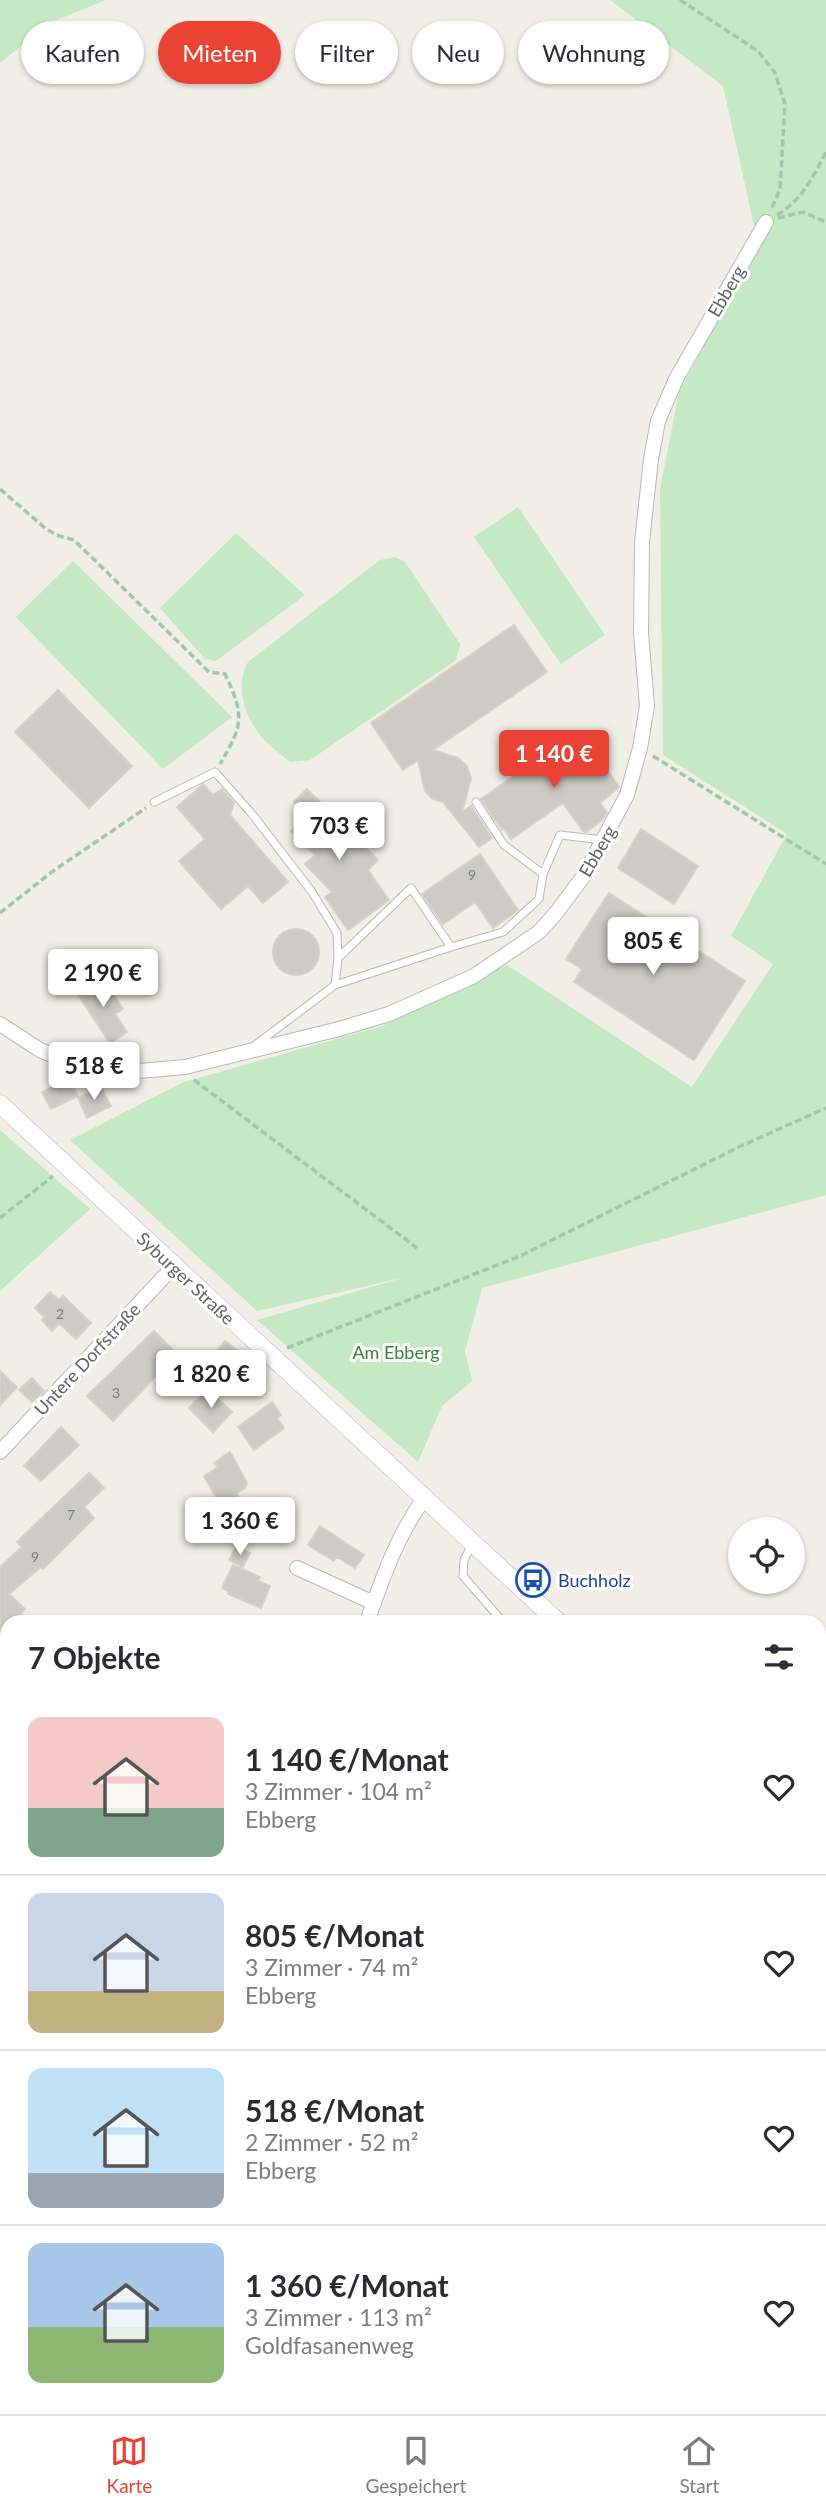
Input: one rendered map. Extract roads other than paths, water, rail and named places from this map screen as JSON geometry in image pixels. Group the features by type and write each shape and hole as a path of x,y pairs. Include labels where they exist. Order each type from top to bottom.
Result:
{"street":[{"name":"Ebberg","path":"0,1024 40,1050 101,1069 139,1071 185,1067 389,1014 474,976 539,932 568,897 604,840 627,795 640,748 647,706 641,633 642,542 658,421 676,379 766,222"},
{"name":"Syburger Straße","path":"0,1104 550,1615"},
{"name":"Untere Dorfstraße","path":"0,1452 174,1266"},
{"path":"370,1615 412,1515 424,1499"},
{"path":"298,1568 374,1603"}],"lane":[{"path":"154,802 215,772 252,814 312,892 337,933 335,985"},
{"path":"476,802 504,845 543,874"},
{"path":"248,1051 335,985 503,932 539,899 543,874 560,835 604,840"},
{"path":"338,958 411,888 451,947"},
{"path":"472,1544 464,1560 463,1576 497,1615"}],"place":[{"name":"Buchholz","path":"533,1580"}],"park label":[{"name":"Am Ebberg","path":"396,1352"}]}
